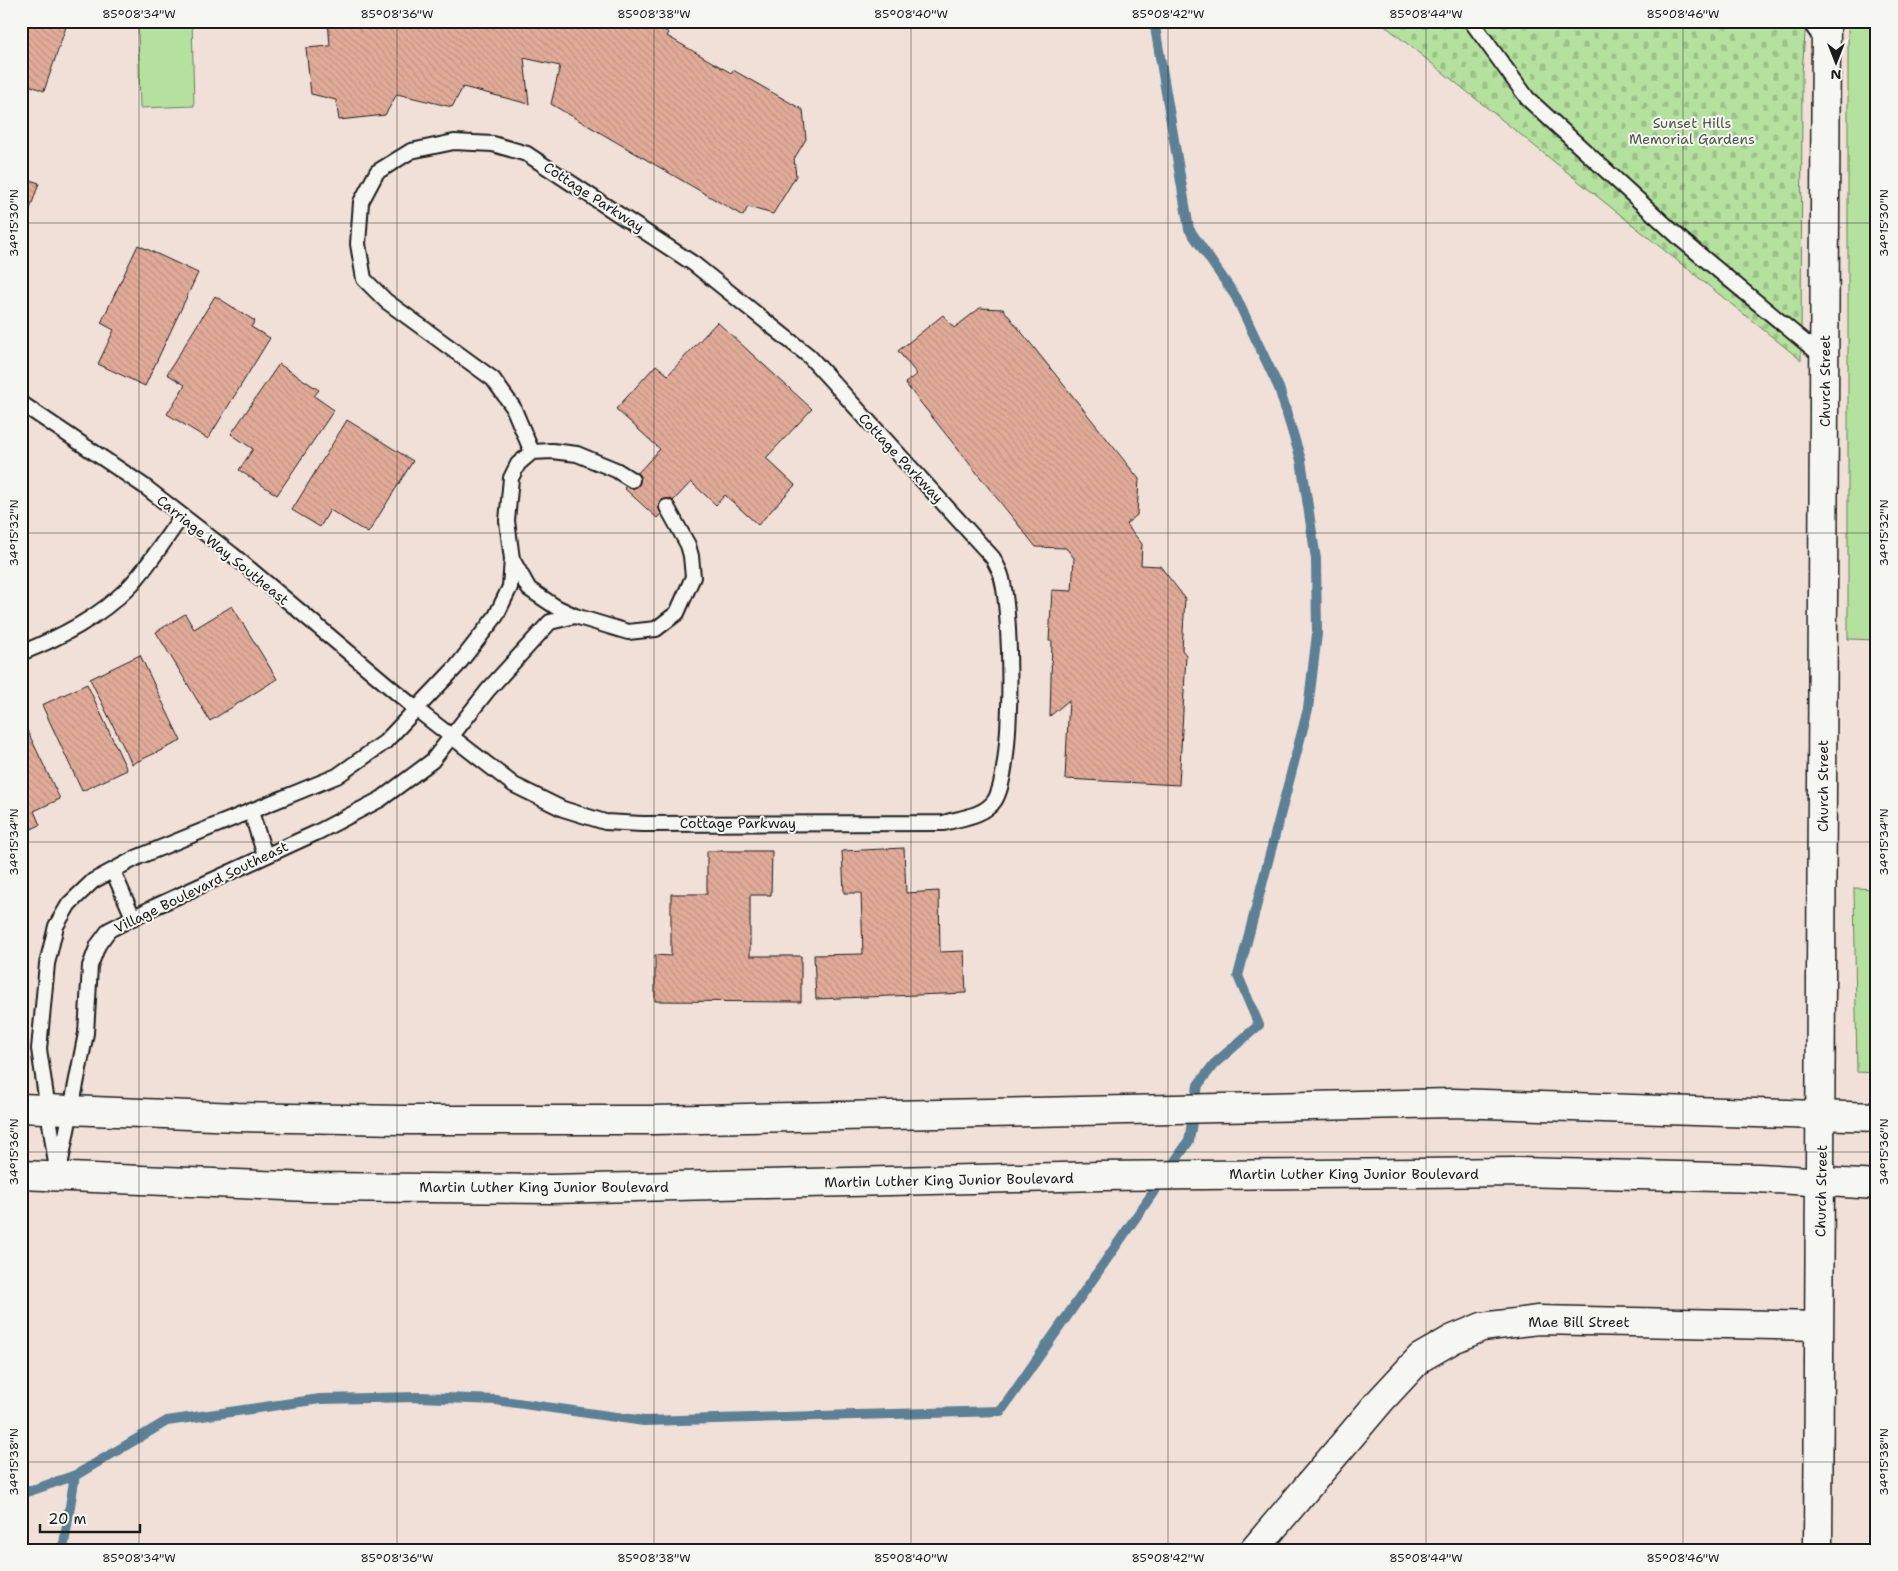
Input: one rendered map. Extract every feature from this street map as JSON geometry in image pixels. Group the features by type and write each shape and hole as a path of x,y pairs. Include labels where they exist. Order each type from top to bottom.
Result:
{"main road":[{"name":"Church Street","path":"1818,1550 1822,1182 1826,34"},
{"path":"21,1108 237,1117 402,1120 654,1120 1453,1103 1877,1117"},
{"name":"Martin Luther King Junior Boulevard","path":"21,1175 310,1187 551,1189 1340,1173 1574,1173 1758,1178 1877,1185"},
{"name":"Mae Bill Street","path":"1254,1550 1381,1400 1420,1358 1453,1338 1482,1327 1538,1320 1819,1326"}],"lane":[{"path":"1471,21 1528,99 1682,241 1825,359"},
{"path":"1809,21 1826,34"},
{"name":"Cottage Parkway","path":"416,709 514,785 563,809 614,822 944,823 985,810 995,800 1004,773 1008,710 1007,621 1002,579 993,558 809,356 694,264 527,154 493,144 454,142 411,151 378,172 361,202 358,244 364,279 386,301 493,379 513,407 532,452"},
{"name":"Carriage Way Southeast","path":"21,403 144,486 233,556 416,709"},
{"path":"532,452 552,451 577,454 616,470 632,480"},
{"name":"Village Boulevard Southeast","path":"58,1177 60,1110 39,1049 47,964 56,926 70,904 93,881 138,857 337,776 385,742 457,666 496,616 510,587 512,559 507,521 511,478 518,464 532,452"},
{"name":"Village Boulevard Southeast","path":"512,559 529,589 556,607 575,616 628,632 656,628 677,614 693,577 688,545 667,508"},
{"path":"21,653 70,632 94,616 129,587 182,516"},
{"name":"Village Boulevard Southeast","path":"58,1177 60,1110 86,1033 90,966 98,945 109,930 381,799 432,761 488,690 550,622 575,616"},
{"path":"252,812 265,855"},
{"path":"113,871 133,918"}],"green space":[{"path":"138,21 192,21 194,106 140,108"},
{"name":"Sunset Hills Memorial Gardens","path":"1379,21 1806,21 1802,72 1801,360"},
{"path":"1848,21 1877,21 1877,640 1848,639"},
{"path":"1854,888 1877,889 1877,1073 1857,1072"}],"building":[{"path":"21,21 68,21 44,91 21,82"},
{"path":"328,21 649,21 669,33 667,36 731,73 733,70 803,110 806,139 794,159 796,176 773,214 748,207 743,216 551,104 560,66 524,58 529,104 463,87 452,107 397,94 385,115 339,120 336,100 311,94 306,48 330,46"},
{"path":"21,177 39,183 21,235"},
{"path":"138,245 198,273 145,386 98,364 114,330 101,323"},
{"path":"215,296 255,321 251,327 270,338 208,439 167,414 185,385 167,374"},
{"path":"980,308 1003,309 1139,479 1137,515 1126,524 1142,544 1141,565 1160,566 1185,598 1182,650 1186,655 1179,785 1065,779 1069,700 1050,716 1052,641 1049,641 1052,590 1072,591 1074,558 1066,548 1036,547 905,383 917,374 898,351 943,315 954,328"},
{"path":"717,322 812,409 766,458 795,485 758,525 725,495 716,505 691,482 657,518 624,488 660,449 616,409 656,365 668,375"},
{"path":"279,364 319,390 314,396 334,410 277,495 239,470 253,449 231,434"},
{"path":"347,420 413,461 368,533 330,510 320,527 292,510"},
{"path":"232,606 277,679 210,721 156,632 185,614 194,629"},
{"path":"140,655 181,741 132,764 90,679"},
{"path":"87,684 127,770 82,791 42,705"},
{"path":"25,726 60,799 34,811 40,825 21,834 21,728"},
{"path":"904,848 906,893 939,891 940,952 964,951 966,993 816,999 814,955 863,954 861,893 844,893 842,851"},
{"path":"707,851 772,851 771,895 750,895 750,956 801,956 801,1002 655,1001 655,955 671,956 671,894 707,894"}],"waterway":[{"path":"21,1494 76,1475 167,1421 320,1399 420,1397 496,1400 644,1421 1001,1411 1189,1141 1198,1085 1214,1064 1259,1025 1238,976 1308,709 1317,634 1316,559 1301,460 1279,388 1236,297 1189,229 1154,21"},
{"path":"63,1550 75,1475"}]}
